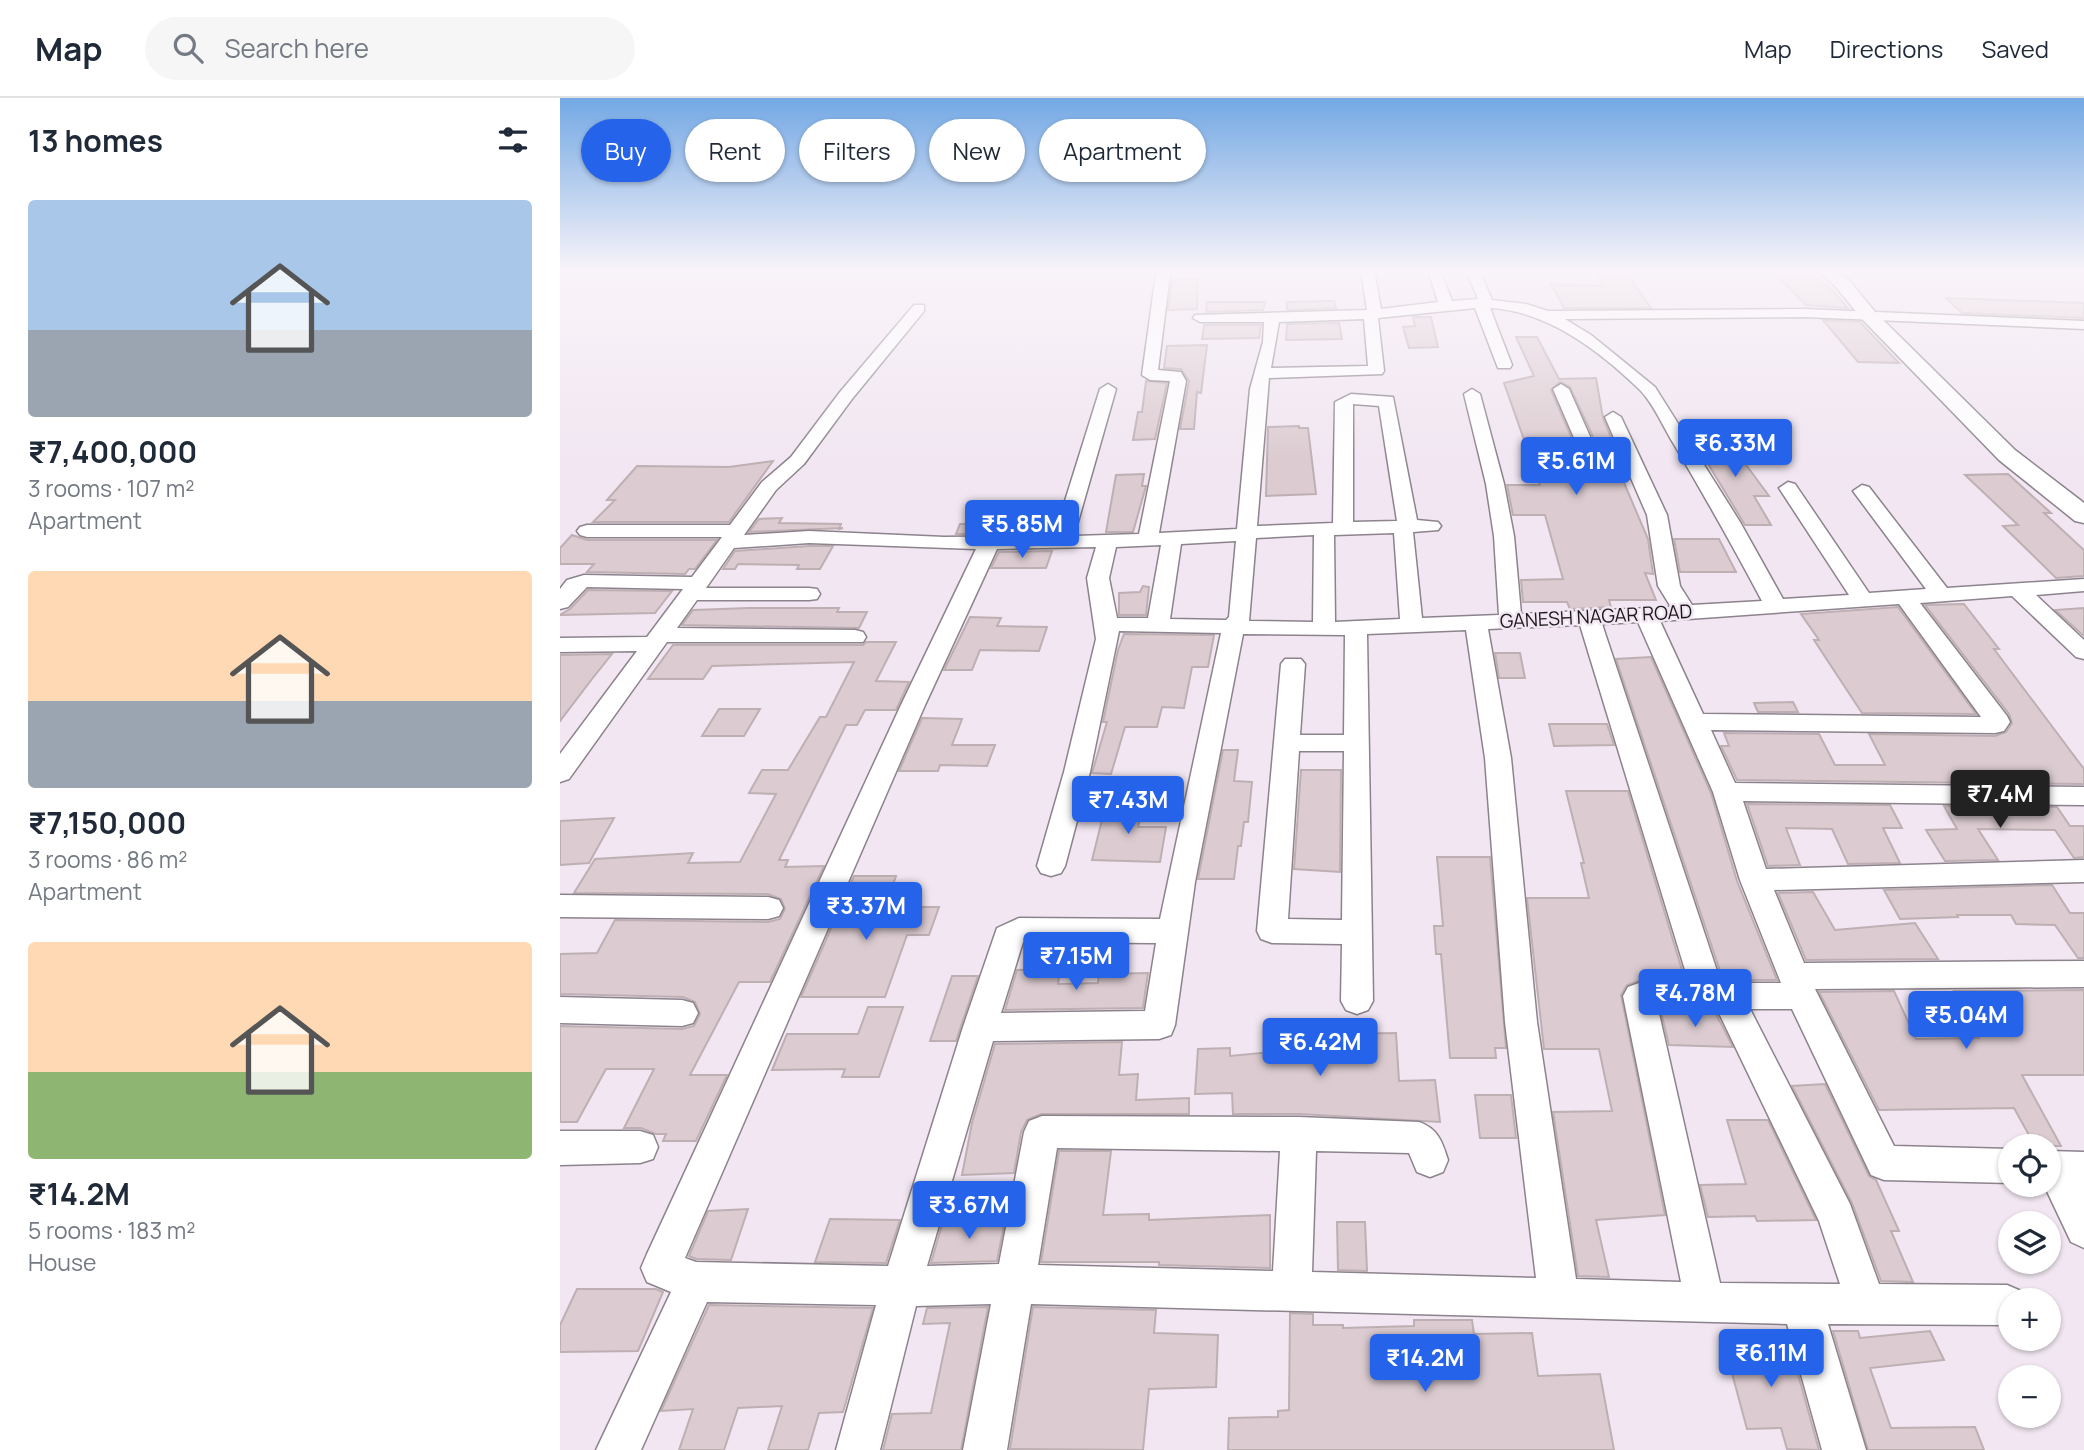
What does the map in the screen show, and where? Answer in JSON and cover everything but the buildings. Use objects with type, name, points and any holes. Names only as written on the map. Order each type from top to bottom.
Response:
[{"type":"main road","points":[[1886,333],[2007,455],[2084,516]]},
{"type":"main road","points":[[1912,333],[2037,460],[2038,477]]},
{"type":"street","points":[[560,773],[769,486],[783,478],[794,465],[838,405],[898,333]]},
{"type":"street","points":[[1148,538],[1178,381],[1175,375],[1150,375],[1155,333]]},
{"type":"street","points":[[979,1027],[1159,1025],[1180,882],[1234,625],[1240,618],[1261,373],[1271,333]]},
{"type":"street","points":[[1261,373],[1376,371],[1374,333]]},
{"type":"street","points":[[1494,333],[1504,365]]},
{"type":"street","points":[[1578,333],[1649,390],[1704,477],[1776,607]]},
{"type":"street","points":[[1062,542],[1108,389]]},
{"type":"street","points":[[1561,389],[1593,464],[1634,464]]},
{"type":"street","points":[[1472,394],[1496,484],[1504,536],[1511,621]]},
{"type":"street","points":[[1324,629],[1343,402],[1351,398],[1387,401],[1405,527],[1412,625]]},
{"type":"street","points":[[1613,417],[1657,515],[1669,586],[1685,611]]},
{"type":"street","points":[[1788,488],[1863,600]]},
{"type":"street","points":[[1862,491],[1940,593]]},
{"type":"street","points":[[587,531],[989,544],[1228,537],[1246,533],[1431,526]]},
{"type":"street","points":[[1158,623],[1172,538]]},
{"type":"street","points":[[1051,866],[1080,759],[1107,639],[1107,624],[1098,576],[1108,540]]},
{"type":"street","points":[[989,544],[908,717],[662,1268],[695,1282],[901,1286],[1013,1284],[1704,1303],[1998,1305]]},
{"type":"street","points":[[560,601],[575,584],[584,581],[809,594]]},
{"type":"street","name":"GANESH NAGAR ROAD","points":[[1107,624],[1356,628],[1646,615],[2084,585]]},
{"type":"street","points":[[2015,588],[2084,652]]},
{"type":"street","points":[[1697,722],[1998,722],[1905,596]]},
{"type":"street","points":[[1646,615],[1697,722],[1726,792],[1755,880],[1798,986],[1884,1163],[1998,1166]]},
{"type":"street","points":[[1589,617],[1718,996],[1838,1217],[1866,1304]]},
{"type":"street","points":[[1476,622],[1498,758],[1521,1022],[1559,1299]]},
{"type":"street","points":[[1356,628],[1357,1001]]},
{"type":"street","points":[[560,645],[658,639],[855,637]]},
{"type":"street","points":[[1293,664],[1272,931],[1357,932]]},
{"type":"street","points":[[1288,743],[1356,743]]},
{"type":"street","points":[[1726,792],[2084,796]]},
{"type":"street","points":[[1755,880],[2084,871]]},
{"type":"street","points":[[560,906],[768,908]]},
{"type":"street","points":[[858,1450],[901,1286],[1002,948],[1013,932],[1173,931]]},
{"type":"street","points":[[1704,1303],[1639,996],[1718,996],[1798,986],[2084,974]]},
{"type":"street","points":[[560,1010],[682,1013]]},
{"type":"street","points":[[985,1450],[1042,1132],[1299,1133],[1419,1138],[1426,1146],[1430,1160]]},
{"type":"street","points":[[1292,1292],[1299,1133]]},
{"type":"street","points":[[560,1149],[640,1147]]},
{"type":"street","points":[[2063,1168],[2084,1228]]},
{"type":"street","points":[[618,1450],[695,1282]]},
{"type":"street","points":[[1802,1304],[1843,1450]]}]
